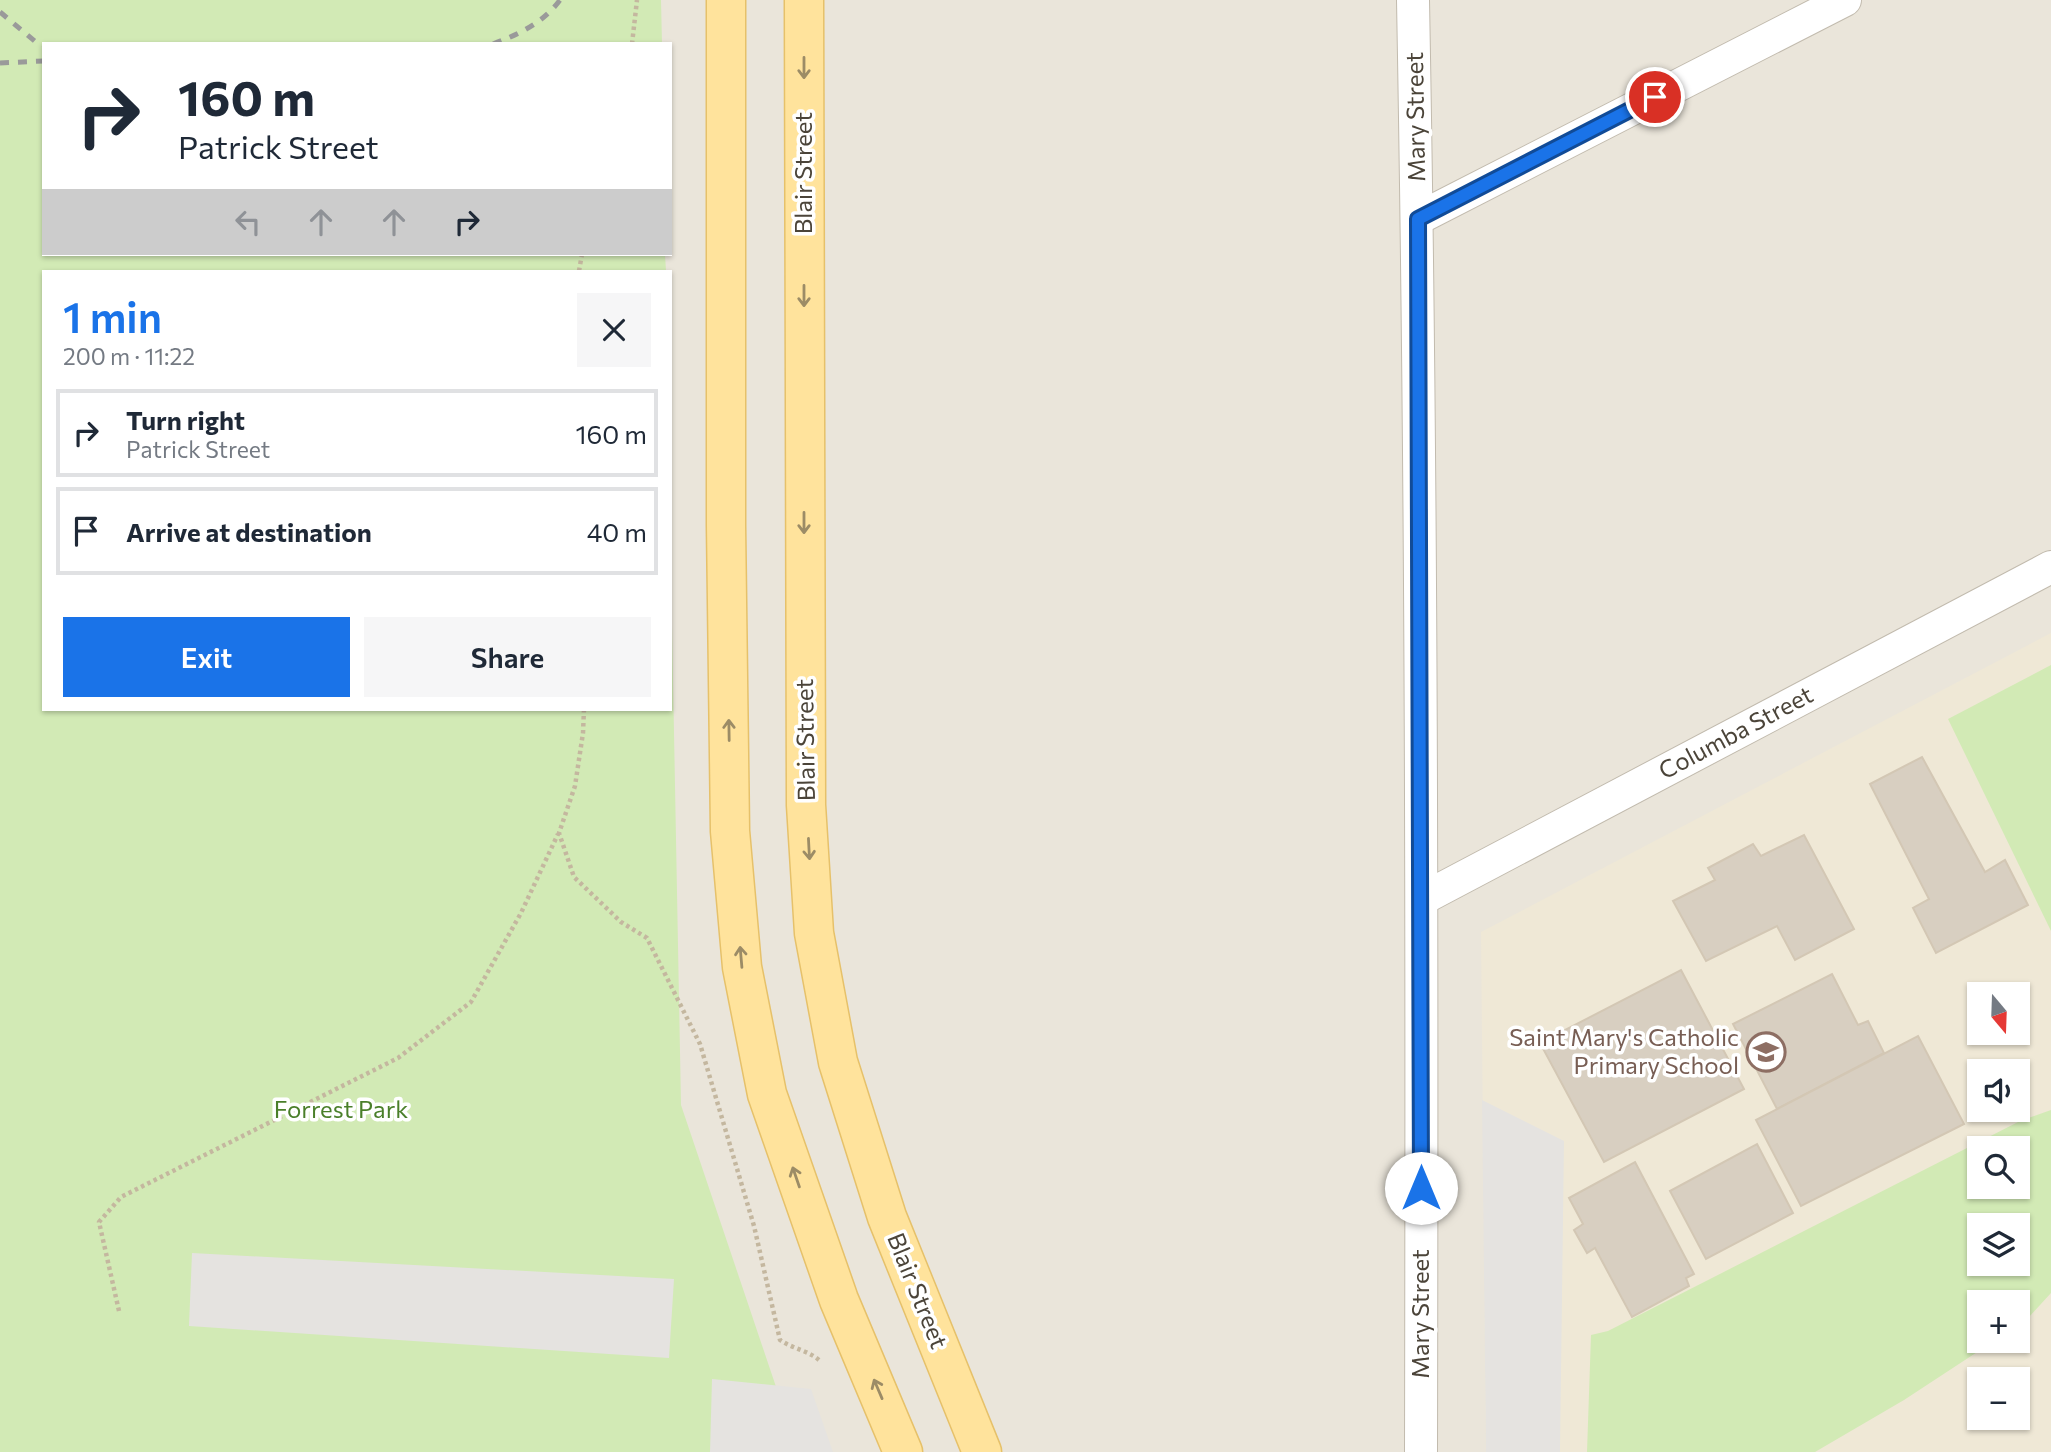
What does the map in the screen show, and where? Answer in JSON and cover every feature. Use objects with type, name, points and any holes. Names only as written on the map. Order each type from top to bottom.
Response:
[{"type":"main road","points":[[726,0],[726,525],[730,831],[742,967],[767,1094],[839,1300],[903,1452]]},
{"type":"main road","name":"Blair Street","points":[[804,0],[806,792],[814,933],[838,1062],[887,1217],[982,1452]]},
{"type":"street","name":"Mary Street","points":[[1413,0],[1418,219],[1422,899],[1421,1452]]},
{"type":"street","points":[[1418,219],[1845,0]]},
{"type":"street","name":"Columba Street","points":[[1422,899],[2051,567]]},
{"type":"path","points":[[632,42],[637,0]]},
{"type":"path","points":[[119,1311],[99,1222],[121,1197],[398,1058],[471,1002],[521,914],[559,833],[575,786],[584,711]]},
{"type":"path","points":[[559,833],[574,877],[621,922],[647,938],[659,961],[700,1044],[754,1226],[780,1340],[792,1349],[815,1356],[827,1368]]},
{"type":"shaded area","points":[[0,0],[2051,0],[2051,1452],[0,1452]]},
{"type":"shaded area","name":"Saint Mary's Catholic Primary School","points":[[2051,633],[2051,1452],[1486,1452],[1481,932]]},
{"type":"shaded area","points":[[1482,1100],[1564,1141],[1560,1452],[1486,1452]]},
{"type":"shaded area","points":[[192,1253],[674,1279],[669,1358],[189,1326]]},
{"type":"shaded area","points":[[712,1379],[811,1389],[833,1452],[710,1452]]},
{"type":"green space","name":"Forrest Park","points":[[0,0],[661,0],[662,42],[42,42],[42,256],[665,256],[666,270],[42,270],[42,711],[672,711],[672,626],[681,1105],[798,1452],[0,1452]]},
{"type":"green space","points":[[2051,665],[2051,931],[1948,719]]},
{"type":"green space","points":[[2051,1110],[2051,1293],[2030,1316],[2030,1290],[1967,1290],[1967,1353],[1976,1353],[1904,1400],[1815,1452],[1587,1452],[1591,1335],[1608,1331],[1967,1148],[1967,1199],[2030,1199],[2030,1136],[1991,1136],[2018,1122],[2030,1122],[2030,1117]]},
{"type":"building","points":[[1922,757],[1985,872],[2005,860],[2028,905],[1936,953],[1913,908],[1929,899],[1870,784]]},
{"type":"building","points":[[1804,835],[1854,929],[1795,960],[1777,926],[1706,961],[1673,901],[1715,880],[1708,868],[1753,844],[1761,856]]},
{"type":"building","points":[[1681,970],[1744,1089],[1604,1162],[1540,1043]]},
{"type":"building","points":[[1832,974],[1858,1025],[1868,1021],[1884,1053],[1777,1109],[1733,1024]]},
{"type":"building","points":[[1918,1036],[1964,1124],[1801,1206],[1756,1120]]},
{"type":"building","points":[[1757,1144],[1793,1213],[1706,1259],[1670,1191]]},
{"type":"building","points":[[1635,1162],[1694,1274],[1686,1278],[1689,1286],[1632,1317],[1595,1248],[1587,1253],[1574,1230],[1583,1224],[1569,1198]]},
{"type":"railway","points":[[498,42],[530,27],[560,0]]},
{"type":"railway","points":[[0,12],[42,44]]},
{"type":"railway","points":[[0,63],[42,61]]},
{"type":"place","name":"Saint Mary's Catholic Primary School","points":[[1766,1052]]},
{"type":"route","points":[[1421,1188],[1418,219],[1655,97]]}]
